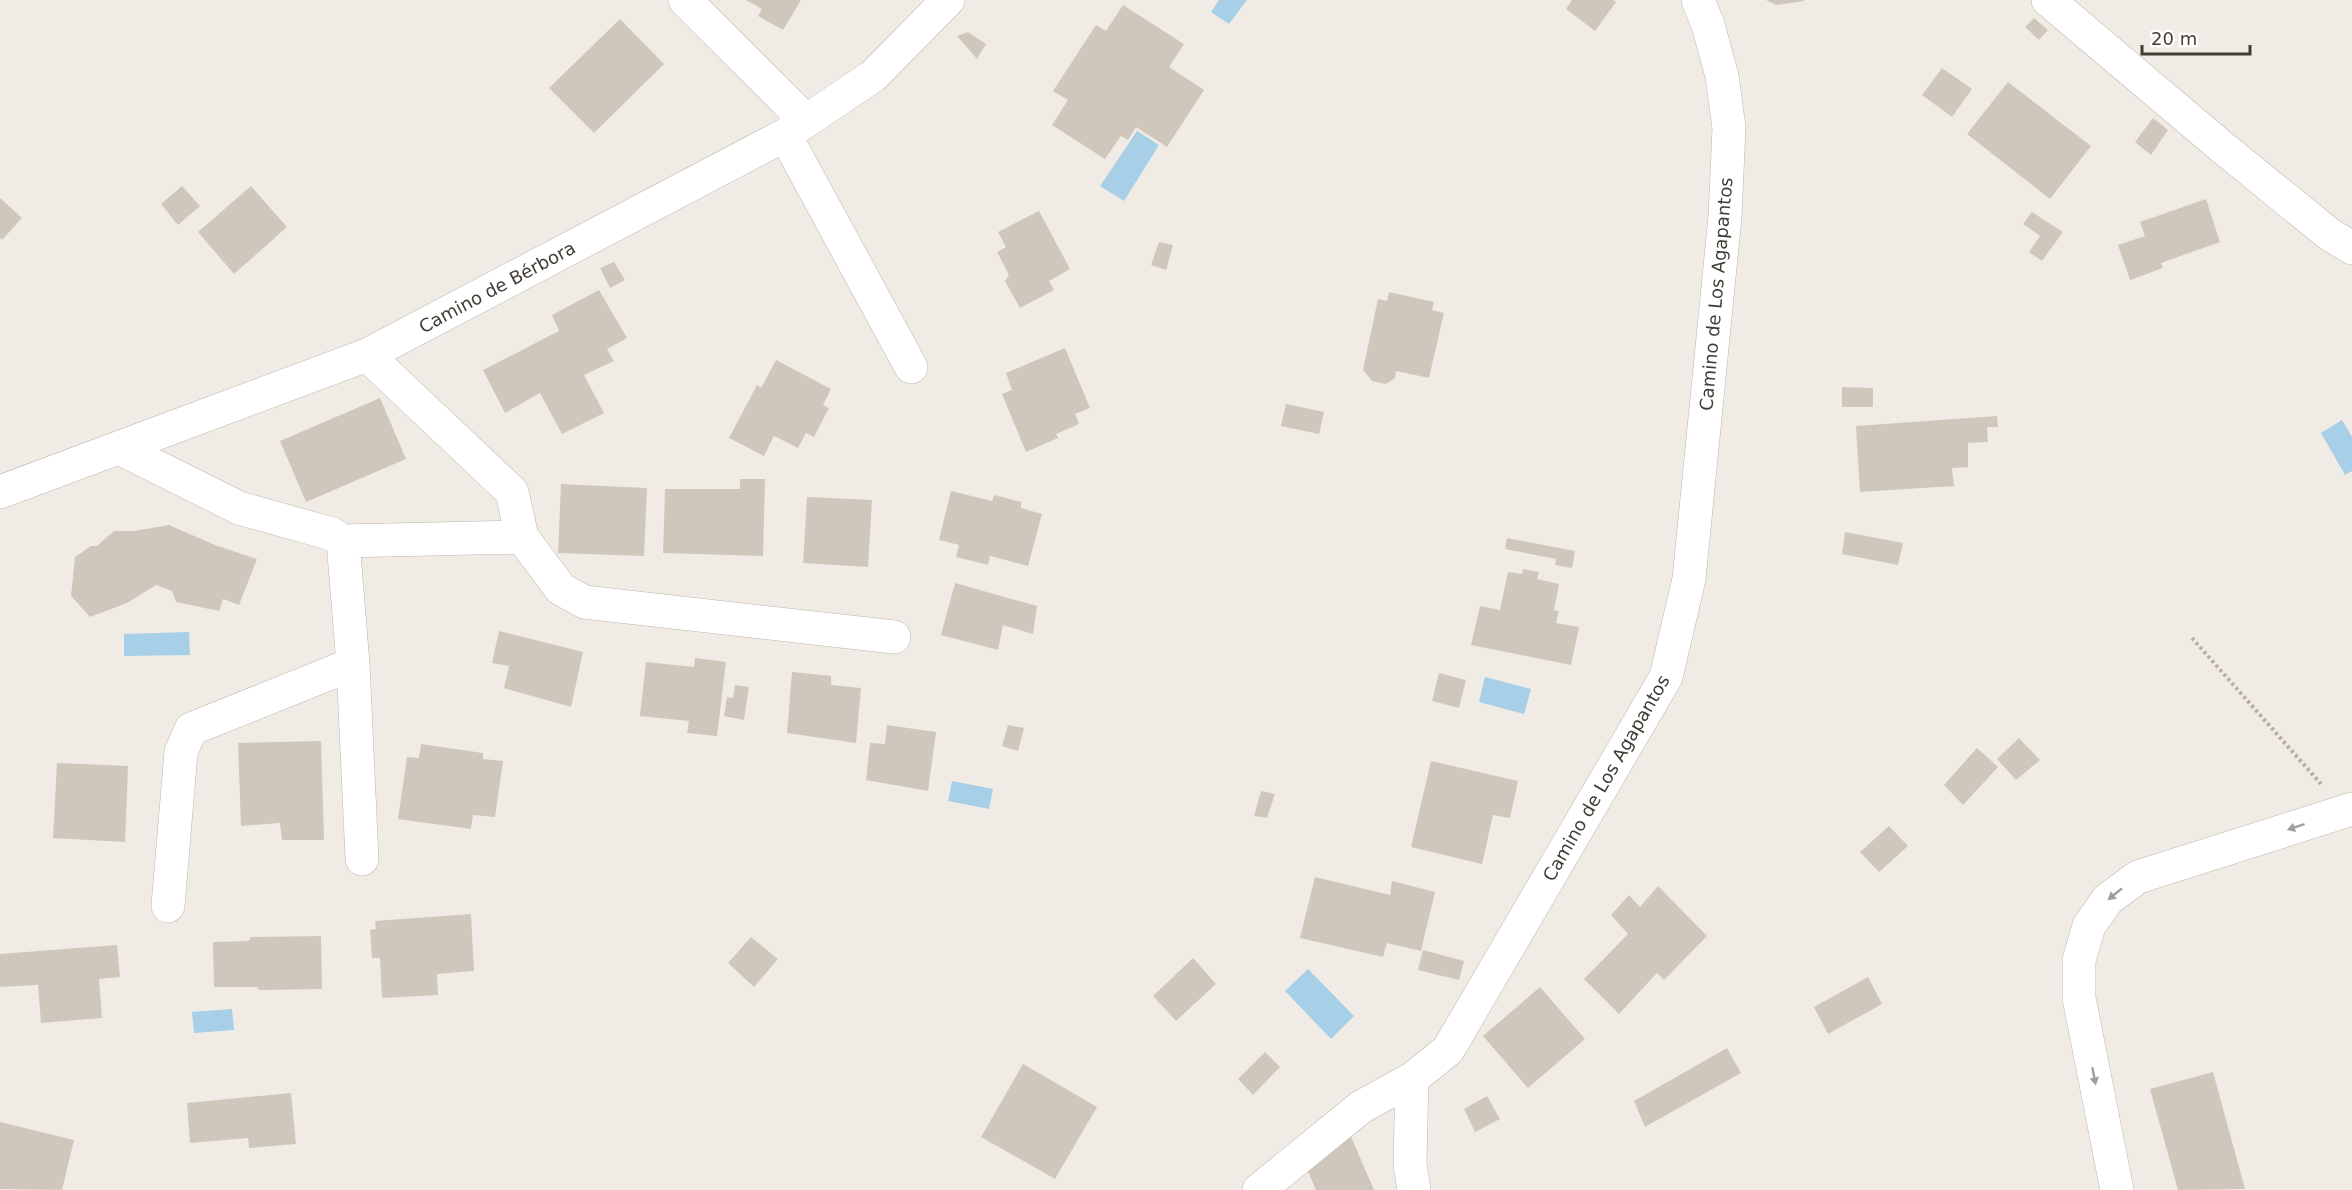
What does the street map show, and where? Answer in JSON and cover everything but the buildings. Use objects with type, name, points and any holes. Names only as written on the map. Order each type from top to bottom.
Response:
[{"type":"street","points":[[684,0],[796,128],[912,367]]},
{"type":"street","name":"Camino de Bérbora","points":[[0,492],[367,356],[796,128],[873,76],[948,0]]},
{"type":"street","name":"Camino de Los Agapantos","points":[[1259,1190],[1361,1107],[1412,1079],[1448,1050],[1666,677],[1689,579],[1725,217],[1729,128],[1722,76],[1708,25],[1698,0]]},
{"type":"street","points":[[2048,0],[2222,147],[2330,234],[2352,248]]},
{"type":"street","points":[[367,356],[512,492],[522,537],[561,589],[584,602],[894,637]]},
{"type":"street","points":[[119,448],[239,508],[332,534],[343,541],[522,537]]},
{"type":"street","points":[[343,541],[353,664],[362,859]]},
{"type":"street","points":[[168,906],[181,752],[191,729],[353,664]]},
{"type":"street","points":[[2117,1190],[2079,998],[2079,960],[2089,926],[2108,898],[2138,877],[2349,810]]},
{"type":"street","points":[[1412,1079],[1410,1164],[1414,1190]]},
{"type":"path","points":[[2192,638],[2349,810]]},
{"type":"water","points":[[1219,0],[1247,0],[1229,24],[1211,12]]},
{"type":"water","points":[[1137,131],[1159,145],[1124,201],[1100,186]]},
{"type":"water","points":[[2342,420],[2352,437],[2352,471],[2345,475],[2321,433]]},
{"type":"water","points":[[189,632],[190,655],[124,656],[124,634]]},
{"type":"water","points":[[1485,677],[1531,689],[1524,714],[1479,702]]},
{"type":"water","points":[[952,781],[993,789],[989,809],[948,801]]},
{"type":"water","points":[[1308,969],[1354,1016],[1331,1039],[1285,991]]},
{"type":"water","points":[[232,1009],[234,1030],[194,1033],[192,1012]]}]
